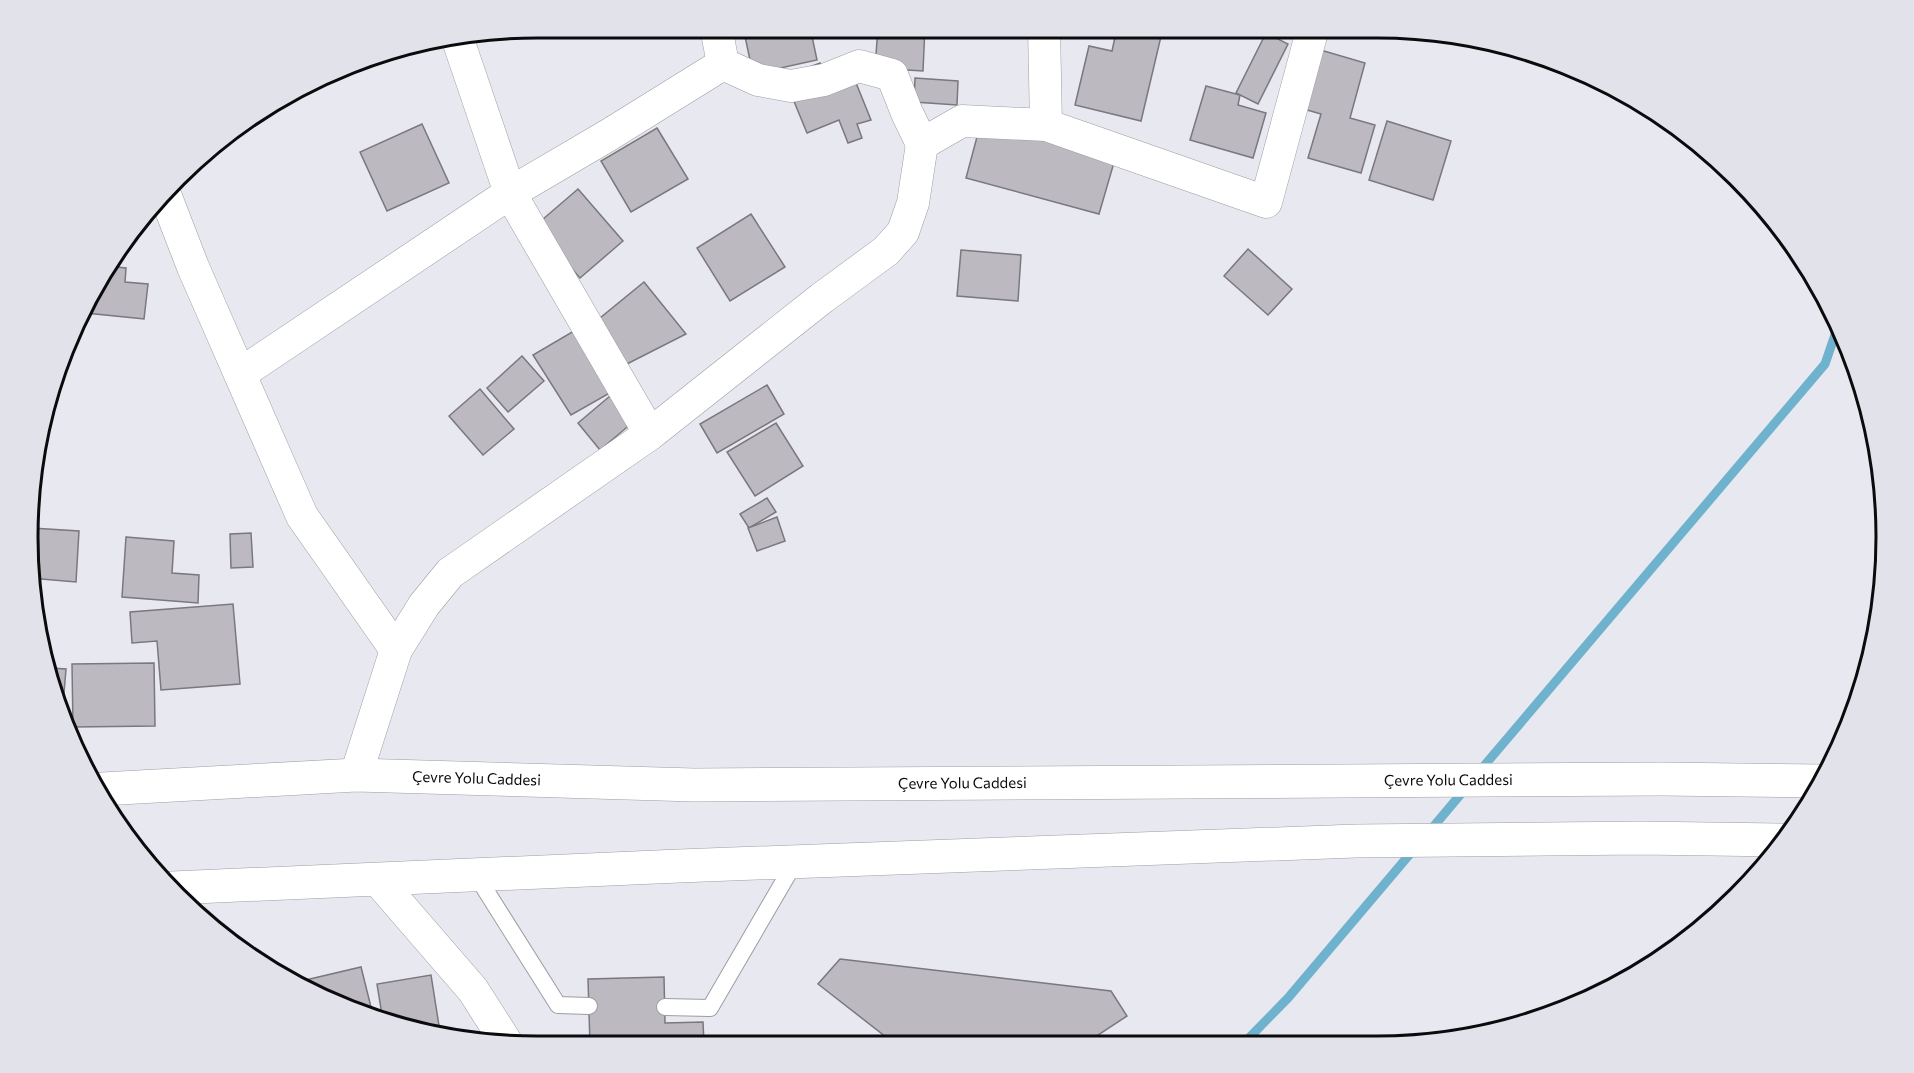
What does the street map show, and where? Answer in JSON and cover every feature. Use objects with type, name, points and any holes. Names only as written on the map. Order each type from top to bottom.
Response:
[{"type":"highway","name":"Çevre Yolu Caddesi","points":[[106,789],[356,774],[694,785],[1662,779],[1813,781]]},
{"type":"highway","points":[[183,888],[476,874],[1356,841],[1640,838],[1773,840]]},
{"type":"street","points":[[718,38],[723,64]]},
{"type":"street","points":[[1044,38],[1046,125]]},
{"type":"street","points":[[922,144],[962,121],[1046,125],[1266,202],[1310,38]]},
{"type":"street","points":[[459,44],[510,193],[650,434]]},
{"type":"street","points":[[356,774],[396,650],[424,605],[450,573],[650,434],[822,298],[886,251],[903,232],[913,203],[922,144],[892,75],[859,66],[824,80],[791,86],[758,80],[723,64]]},
{"type":"street","points":[[240,374],[510,193],[723,64]]},
{"type":"street","points":[[167,201],[193,267],[302,516],[396,650]]},
{"type":"street","points":[[377,879],[473,990],[501,1034]]},
{"type":"lane","points":[[665,1007],[710,1008],[795,862]]},
{"type":"lane","points":[[476,874],[558,1005],[589,1006]]},
{"type":"building","points":[[745,38],[812,38],[817,60],[753,74]]},
{"type":"building","points":[[877,38],[924,38],[923,71],[875,68]]},
{"type":"building","points":[[1115,38],[1161,38],[1141,121],[1075,105],[1089,46],[1112,51]]},
{"type":"building","points":[[1264,38],[1276,38],[1288,44],[1258,104],[1236,93]]},
{"type":"building","points":[[1307,46],[1365,63],[1350,118],[1375,125],[1361,173],[1308,158],[1321,114],[1290,105]]},
{"type":"building","points":[[820,63],[827,83],[852,73],[871,120],[857,124],[862,138],[848,143],[839,120],[807,133],[784,77]]},
{"type":"building","points":[[915,78],[958,81],[957,105],[914,102]]},
{"type":"building","points":[[1206,86],[1240,95],[1238,105],[1266,113],[1253,158],[1190,140]]},
{"type":"building","points":[[1387,121],[1451,141],[1433,200],[1369,180]]},
{"type":"building","points":[[981,122],[1115,159],[1099,214],[966,178]]},
{"type":"building","points":[[422,124],[449,183],[387,211],[360,152]]},
{"type":"building","points":[[657,128],[688,179],[631,212],[601,161]]},
{"type":"building","points":[[578,189],[623,241],[580,278],[535,226]]},
{"type":"building","points":[[751,214],[785,267],[730,301],[697,248]]},
{"type":"building","points":[[1248,249],[1292,289],[1268,315],[1224,276]]},
{"type":"building","points":[[961,250],[1021,255],[1018,301],[957,296]]},
{"type":"building","points":[[117,267],[126,268],[125,282],[148,284],[144,319],[90,313]]},
{"type":"building","points":[[644,282],[686,334],[623,366],[594,323]]},
{"type":"building","points":[[579,328],[615,390],[571,415],[533,355]]},
{"type":"building","points":[[522,356],[544,381],[508,412],[487,388]]},
{"type":"building","points":[[767,385],[784,414],[717,453],[700,424]]},
{"type":"building","points":[[480,389],[514,429],[483,455],[449,416]]},
{"type":"building","points":[[610,396],[632,423],[600,450],[578,423]]},
{"type":"building","points":[[776,423],[803,466],[755,496],[727,452]]},
{"type":"building","points":[[767,498],[776,512],[749,528],[740,514]]},
{"type":"building","points":[[777,517],[785,541],[757,551],[748,528]]},
{"type":"building","points":[[38,528],[79,531],[76,582],[40,579]]},
{"type":"building","points":[[251,533],[253,567],[231,568],[230,534]]},
{"type":"building","points":[[126,537],[174,541],[172,573],[199,575],[198,603],[122,597]]},
{"type":"building","points":[[233,604],[240,684],[161,690],[157,641],[132,643],[130,612]]},
{"type":"building","points":[[154,663],[155,726],[75,727],[73,721],[72,664]]},
{"type":"building","points":[[56,668],[66,669],[64,696]]},
{"type":"building","points":[[840,959],[1111,991],[1127,1016],[1097,1036],[885,1036],[818,984]]},
{"type":"building","points":[[361,967],[371,1007],[346,998],[307,980]]},
{"type":"building","points":[[431,975],[439,1026],[381,1011],[377,984]]},
{"type":"building","points":[[664,977],[665,1023],[703,1022],[704,1036],[590,1036],[588,979]]},
{"type":"waterway","points":[[1478,773],[1825,364],[1834,336]]},
{"type":"waterway","points":[[1428,833],[1466,788]]},
{"type":"waterway","points":[[1251,1036],[1288,998],[1415,848]]}]
